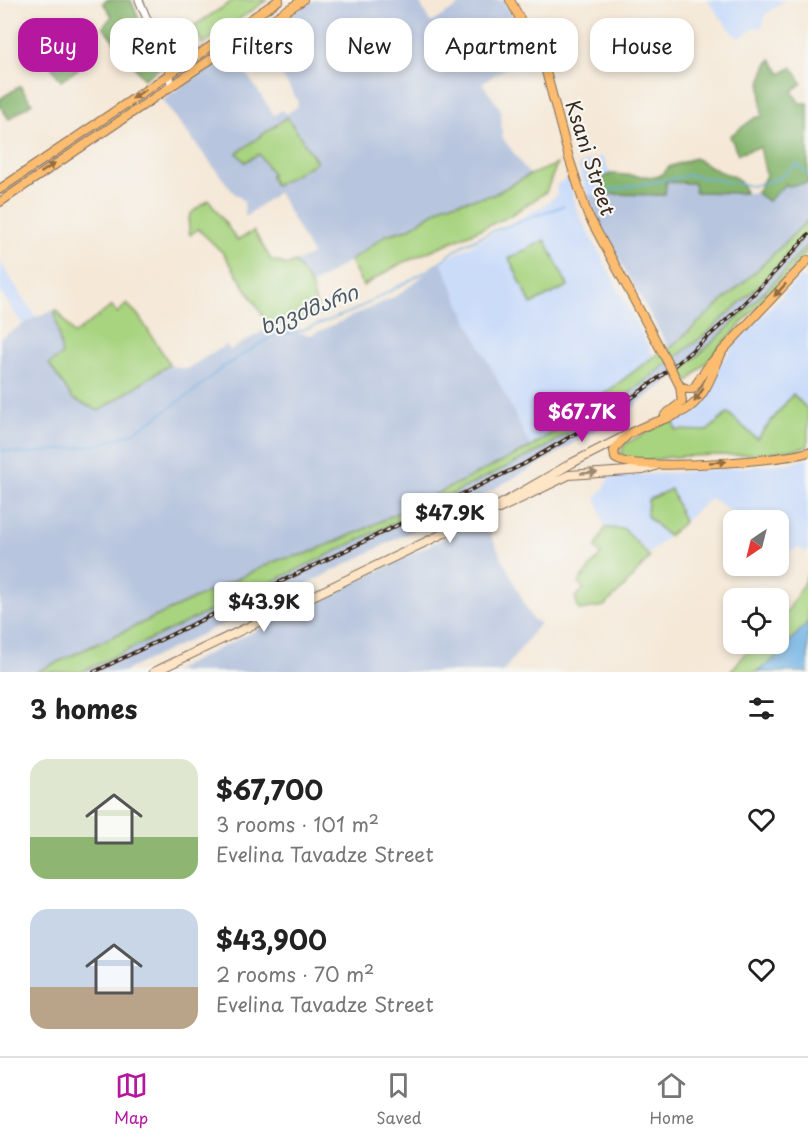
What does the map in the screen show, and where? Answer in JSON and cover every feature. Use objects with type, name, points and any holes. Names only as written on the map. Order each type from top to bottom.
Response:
[{"type":"main road","points":[[0,189],[279,0]]},
{"type":"main road","points":[[0,202],[303,0]]},
{"type":"main road","name":"Ksani Street","points":[[510,0],[544,64],[569,158],[587,213],[680,386]]},
{"type":"main road","points":[[657,420],[682,402],[680,386],[693,388],[706,368],[808,260]]},
{"type":"main road","points":[[154,672],[484,514],[561,468],[657,420],[687,409],[696,402],[723,350]]},
{"type":"main road","points":[[626,435],[614,451],[615,458],[624,463],[660,465],[782,459],[808,452]]},
{"type":"main road","points":[[484,514],[498,510],[570,475],[643,470],[660,465]]},
{"type":"street","points":[[139,0],[175,84]]},
{"type":"shaded area","points":[[314,0],[418,0],[428,18],[424,18],[424,72],[500,72],[482,83],[501,110],[502,137],[530,175],[493,195],[445,205],[408,229],[386,235],[363,253],[311,285],[295,262],[312,254],[278,192],[245,217],[244,201],[233,192],[162,100],[210,67],[210,72],[245,72],[274,115],[282,110],[286,114],[297,107],[298,101],[280,72],[314,72],[314,18],[284,18]],"holes":[[[259,154],[316,162],[270,176],[273,175]]]},
{"type":"shaded area","points":[[468,0],[504,0],[514,18],[439,18]]},
{"type":"shaded area","points":[[707,0],[785,0],[765,15],[762,28],[756,27],[740,38],[735,36]]},
{"type":"shaded area","points":[[602,156],[611,174],[603,177],[605,194],[588,195],[578,165]]},
{"type":"shaded area","points":[[568,178],[577,211],[654,357],[531,447],[441,262],[543,206],[557,195],[556,185]]},
{"type":"shaded area","points":[[665,182],[695,183],[695,192],[757,193],[768,201],[786,184],[788,186],[808,183],[808,220],[755,272],[669,348],[596,219],[588,195],[664,195]]},
{"type":"shaded area","points":[[808,232],[808,244],[774,284],[674,377],[634,406],[548,459],[483,495],[325,575],[123,672],[81,672],[320,559],[545,448],[623,398],[707,333],[768,277]]},
{"type":"shaded area","points":[[0,262],[36,317],[23,325],[2,294],[0,295]]},
{"type":"shaded area","points":[[441,262],[531,447],[363,530],[306,554],[278,560],[36,672],[0,672],[0,338],[36,317],[54,310],[62,355],[49,365],[99,411],[169,365],[186,369],[226,345],[230,350],[270,327],[311,335],[398,295]]},
{"type":"shaded area","points":[[800,277],[808,280],[808,410],[793,395],[757,439],[715,423],[707,431],[675,430],[673,419],[691,414],[705,400],[717,369],[736,343]]},
{"type":"shaded area","points":[[808,458],[808,552],[797,548],[791,552],[789,550],[789,510],[729,510],[711,498],[684,522],[671,489],[647,516],[668,536],[649,554],[624,529],[605,528],[596,496],[603,490],[610,476],[792,463]]},
{"type":"shaded area","points":[[483,519],[532,619],[540,623],[503,672],[171,672]]},
{"type":"green space","points":[[107,0],[131,0],[138,18],[110,18],[112,16],[103,3]]},
{"type":"green space","points":[[234,0],[267,0],[241,18],[210,18],[210,39],[203,44],[198,36],[198,23]]},
{"type":"green space","points":[[110,18],[110,36],[103,27]]},
{"type":"green space","points":[[771,59],[781,74],[792,67],[802,83],[792,91],[799,103],[808,103],[808,183],[788,186],[786,184],[768,201],[757,193],[766,175],[760,147],[738,154],[730,136],[756,117],[762,117],[762,80]]},
{"type":"green space","points":[[55,72],[74,72],[61,81]]},
{"type":"green space","points":[[138,72],[154,72],[144,79]]},
{"type":"green space","points":[[20,86],[32,103],[9,119],[0,106],[0,99]]},
{"type":"green space","points":[[287,117],[317,162],[275,186],[270,176],[273,175],[259,154],[245,162],[237,153]]},
{"type":"green space","points":[[694,158],[717,171],[736,178],[745,193],[695,192],[694,183],[666,182],[665,195],[605,194],[603,177],[611,174],[656,177],[663,174],[669,167]]},
{"type":"green space","points":[[557,164],[546,192],[508,217],[398,265],[363,286],[350,261],[386,235],[408,229],[445,205],[493,195],[527,176]]},
{"type":"green space","points":[[209,200],[237,240],[254,231],[271,260],[288,265],[295,262],[311,285],[319,315],[270,327],[224,254],[198,229],[190,235],[188,222],[191,213]]},
{"type":"green space","points":[[808,220],[808,232],[768,277],[707,333],[623,398],[545,448],[320,559],[81,672],[36,672],[278,560],[306,554],[363,530],[531,447],[660,352],[670,348],[755,272]]},
{"type":"green space","points":[[545,240],[568,286],[531,304],[509,258]]},
{"type":"green space","points":[[808,244],[808,251],[688,382],[681,370],[747,309]]},
{"type":"green space","points":[[127,304],[138,315],[169,365],[99,411],[73,399],[49,364],[62,355],[55,311],[57,310],[74,334],[112,306],[117,313]]},
{"type":"green space","points":[[793,394],[808,410],[808,446],[806,447],[738,455],[671,457],[638,462],[624,458],[622,449],[626,443],[673,419],[676,430],[707,431],[728,413],[757,439]]},
{"type":"green space","points":[[671,489],[684,522],[668,536],[647,516],[648,500]]},
{"type":"green space","points":[[605,528],[624,529],[650,557],[604,606],[579,610],[575,597],[584,589],[578,583],[601,554],[595,548]]},
{"type":"green space","points":[[808,574],[808,622],[789,643],[789,609]]},
{"type":"green space","points":[[745,654],[779,654],[757,672],[730,672]]},
{"type":"water","points":[[808,622],[808,672],[757,672],[778,654],[789,654],[789,643]]},
{"type":"waterway","name":"ხევძმარი","points":[[607,191],[690,175],[752,186],[779,178],[797,164],[808,175]]},
{"type":"waterway","name":"ხევძმარი","points":[[0,450],[26,454],[97,445],[133,433],[193,392],[220,369],[271,337],[303,330],[353,311],[427,271],[463,245],[495,230],[563,206]]},
{"type":"railway","points":[[94,672],[524,464],[609,413],[637,394],[705,339],[769,278],[808,235]]}]
